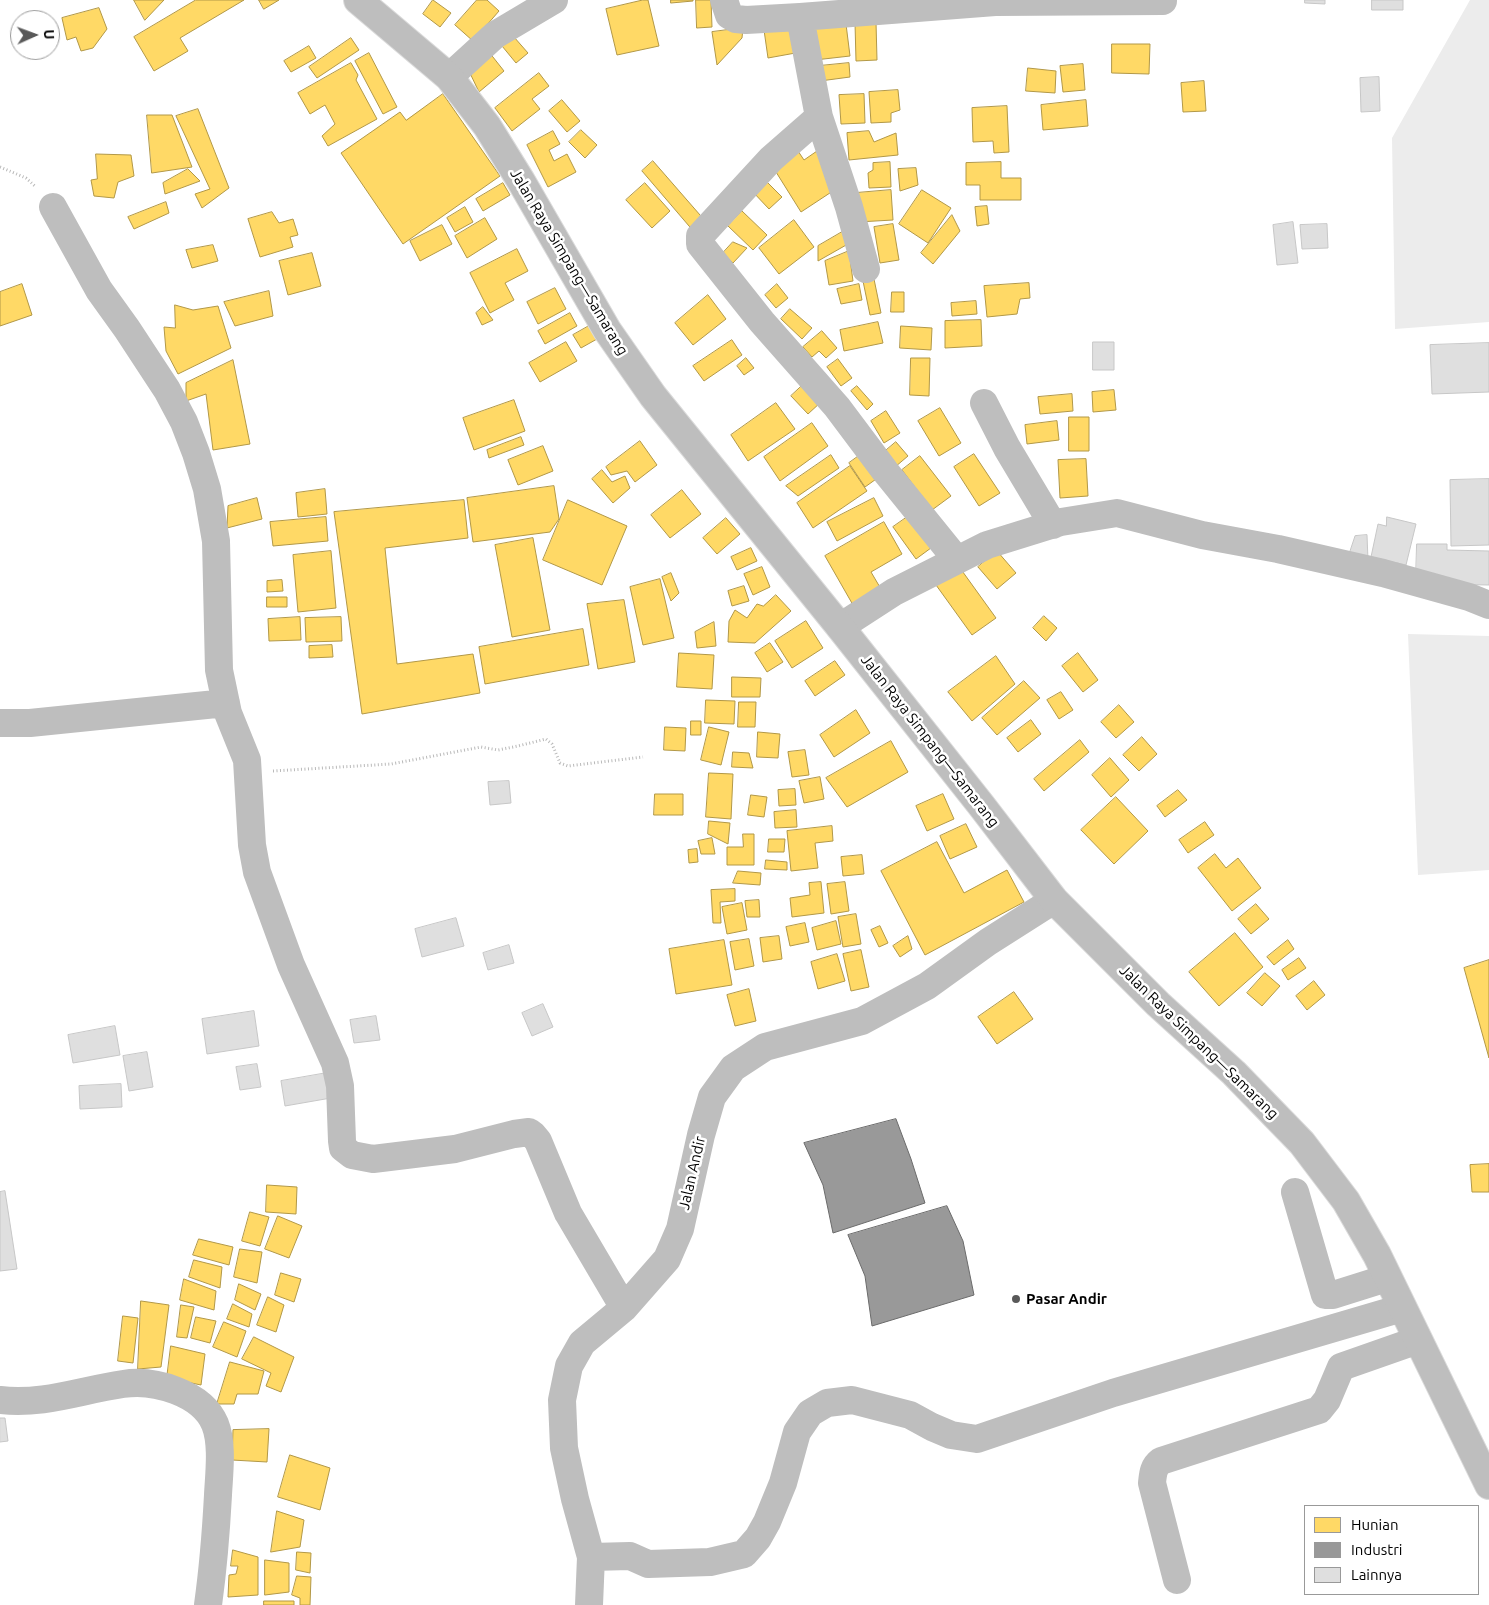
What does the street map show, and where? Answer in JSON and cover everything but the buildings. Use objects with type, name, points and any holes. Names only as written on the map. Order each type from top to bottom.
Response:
[{"type":"street","name":"Jalan Raya Simpang—Samarang","points":[[358,0],[449,77],[487,126],[606,330],[648,389],[840,627],[1054,900],[1158,1004],[1234,1073],[1302,1143],[1346,1201],[1377,1255],[1489,1485]]},
{"type":"street","points":[[449,77],[495,35],[554,0]]},
{"type":"street","points":[[724,0],[729,15],[736,19],[800,17],[995,2],[1163,2]]},
{"type":"street","points":[[800,17],[819,117],[850,207],[866,269]]},
{"type":"street","points":[[819,117],[771,159],[720,213],[700,236],[700,244],[762,322],[837,407],[956,560]]},
{"type":"street","points":[[53,207],[99,290],[127,328],[167,390],[184,422],[196,453],[207,490],[216,541],[219,670],[228,712],[247,760],[252,845],[257,872],[291,965],[335,1064],[340,1086],[343,1148],[352,1156],[373,1159],[455,1149],[529,1132],[538,1141],[568,1213],[624,1308]]},
{"type":"street","points":[[984,403],[1007,448],[1053,524]]},
{"type":"street","points":[[840,627],[894,592],[986,545],[1061,522],[1117,513],[1202,534],[1278,549],[1384,574],[1469,597],[1489,605]]},
{"type":"street","points":[[0,723],[30,723],[226,703]]},
{"type":"street","name":"Jalan Andir","points":[[589,1605],[591,1557],[575,1499],[564,1448],[562,1400],[569,1366],[582,1343],[624,1308],[667,1259],[680,1229],[698,1144],[712,1097],[733,1068],[765,1047],[862,1021],[927,986],[988,942],[1054,900]]},
{"type":"street","points":[[1295,1192],[1325,1295],[1333,1295],[1388,1278]]},
{"type":"street","points":[[591,1557],[630,1556],[648,1564],[710,1562],[744,1554],[758,1538],[767,1522],[783,1483],[797,1432],[810,1414],[827,1403],[852,1400],[910,1415],[951,1435],[976,1439],[1113,1393],[1402,1308]]},
{"type":"street","points":[[1177,1580],[1152,1483],[1153,1471],[1156,1465],[1162,1461],[1319,1410],[1327,1400],[1341,1367],[1418,1340]]},
{"type":"street","points":[[0,1400],[20,1402],[46,1400],[125,1384],[168,1386],[199,1402],[215,1424],[220,1454],[213,1566],[208,1605]]},
{"type":"path","points":[[0,167],[26,178],[53,207]]},
{"type":"path","points":[[247,772],[391,764],[482,747],[498,750],[546,739],[552,744],[560,763],[568,766],[643,757]]},
{"type":"shaded area","points":[[1470,0],[1489,0],[1489,322],[1395,329],[1392,138]]},
{"type":"shaded area","points":[[1408,634],[1489,636],[1489,870],[1418,875]]},
{"type":"place","name":"Pasar Andir","points":[[1016,1299]]}]
